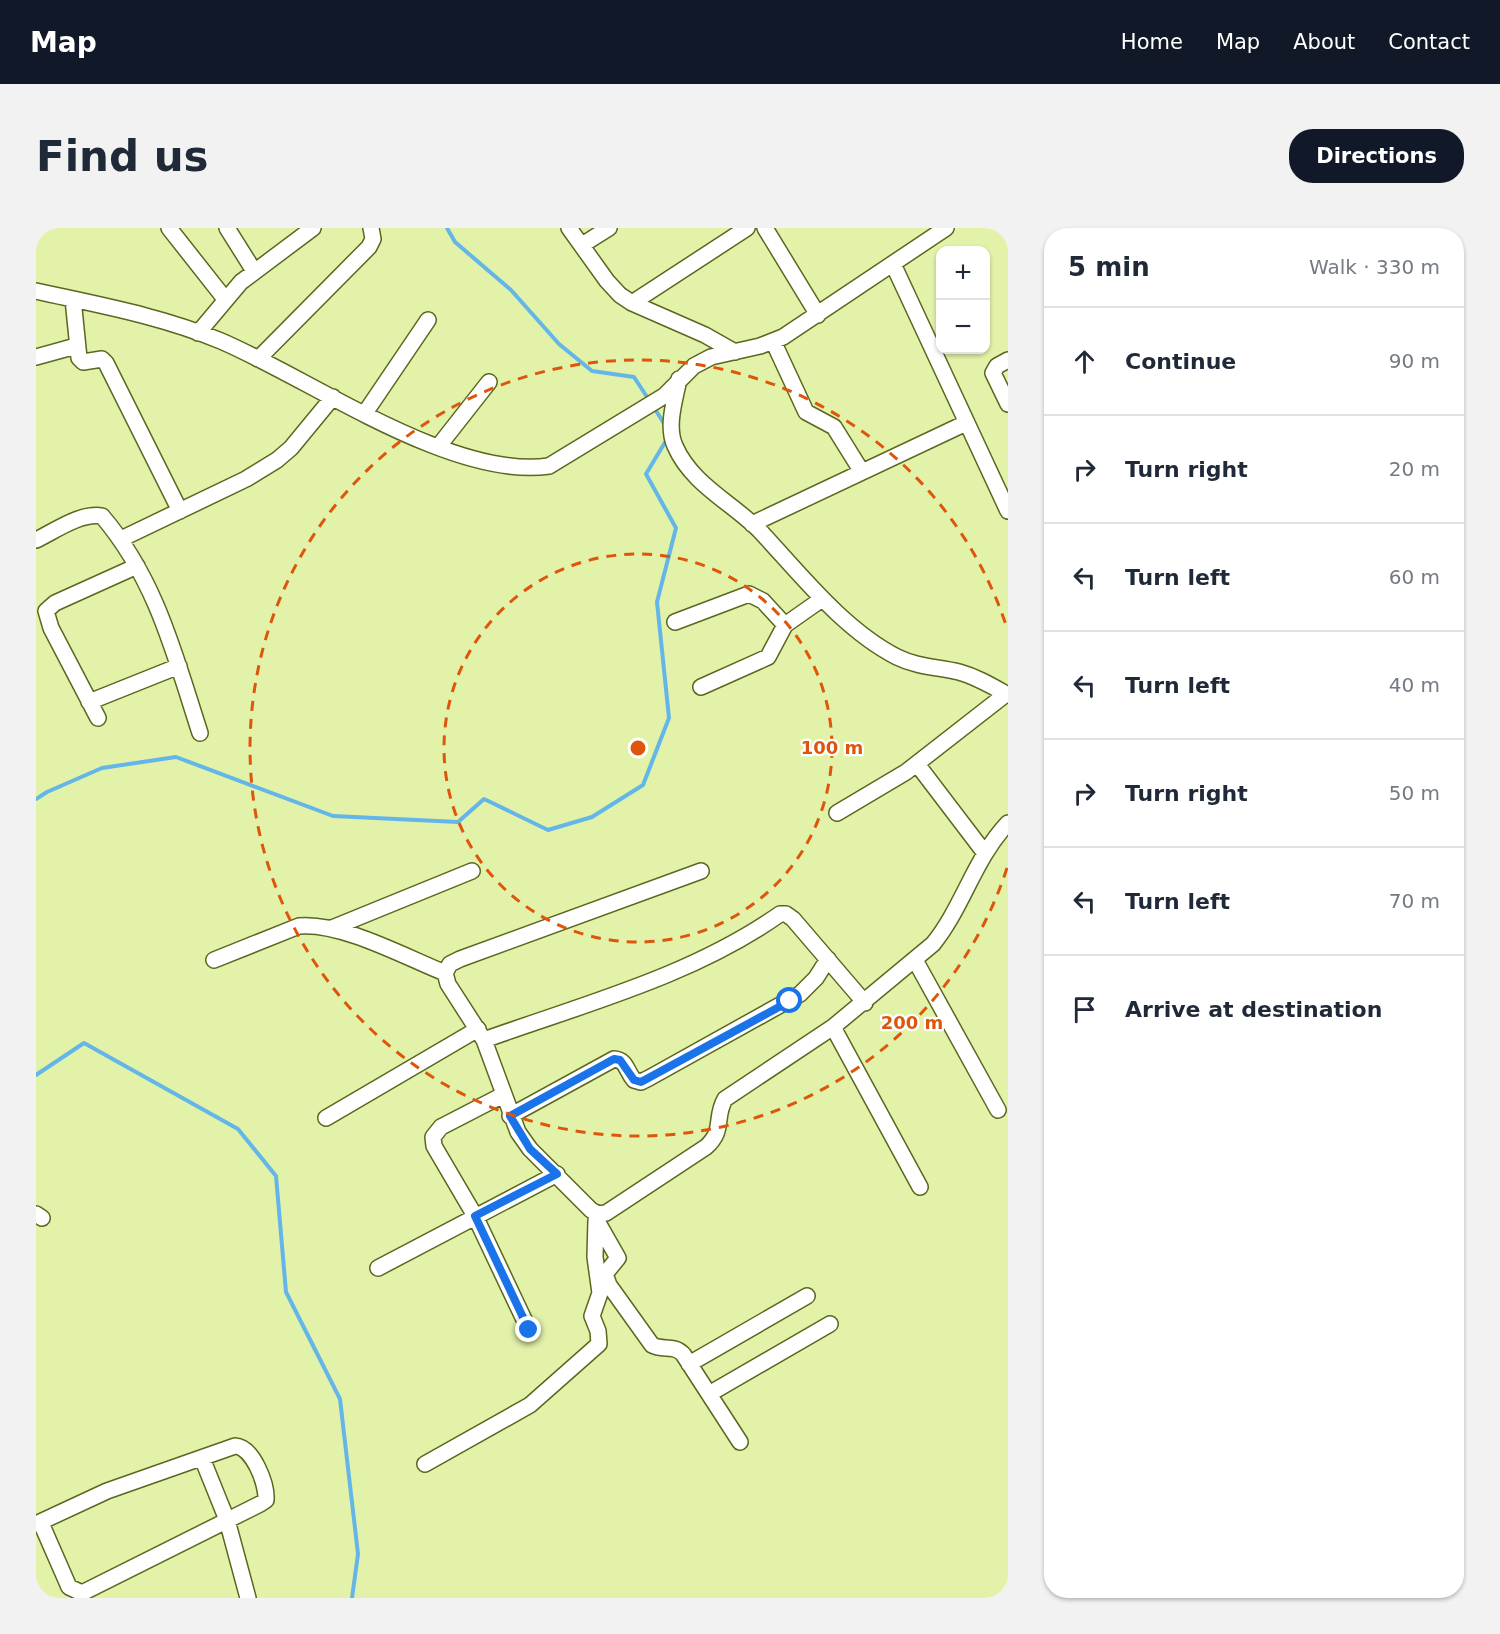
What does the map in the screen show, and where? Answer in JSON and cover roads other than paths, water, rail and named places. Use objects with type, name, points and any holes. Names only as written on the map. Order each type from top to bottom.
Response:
[{"type":"street","points":[[169,228],[225,299]]},
{"type":"street","points":[[226,228],[254,271]]},
{"type":"street","points":[[198,333],[225,299],[254,271],[313,228]]},
{"type":"street","points":[[258,359],[369,247],[373,239],[371,228]]},
{"type":"street","points":[[569,228],[607,281],[633,303],[705,335],[735,352]]},
{"type":"street","points":[[582,245],[609,228]]},
{"type":"street","points":[[633,303],[747,228]]},
{"type":"street","points":[[765,228],[819,315]]},
{"type":"street","points":[[36,291],[144,315],[198,333],[258,359],[438,447],[484,463],[513,469],[549,466],[664,396],[694,366],[711,357],[773,341],[819,315],[945,228]]},
{"type":"street","points":[[893,264],[1008,511]]},
{"type":"street","points":[[73,299],[77,353],[83,362],[96,359],[106,363],[180,510]]},
{"type":"street","points":[[365,413],[428,320]]},
{"type":"street","points":[[773,341],[806,412],[834,427],[862,472]]},
{"type":"street","points":[[36,357],[76,346]]},
{"type":"street","points":[[1008,360],[997,366],[993,373],[1008,404]]},
{"type":"street","points":[[679,379],[671,425],[674,444],[684,462],[702,481],[752,524],[822,599],[873,641],[897,657],[921,666],[974,677],[1007,695],[917,764],[837,813]]},
{"type":"street","points":[[438,447],[489,382]]},
{"type":"street","points":[[121,539],[246,479],[277,460],[291,448],[333,397]]},
{"type":"street","points":[[752,524],[966,423]]},
{"type":"street","points":[[36,540],[93,514],[102,516],[121,539],[159,607],[200,733]]},
{"type":"street","points":[[98,718],[48,623],[46,611],[55,603],[137,566]]},
{"type":"street","points":[[675,622],[749,594],[763,601],[785,625]]},
{"type":"street","points":[[701,687],[768,657],[785,625],[822,599]]},
{"type":"street","points":[[90,702],[179,666]]},
{"type":"street","points":[[917,764],[984,852]]},
{"type":"street","points":[[593,1215],[606,1213],[706,1147],[715,1139],[719,1130],[718,1110],[725,1099],[833,1027],[915,960],[944,930],[984,852],[1008,823]]},
{"type":"street","points":[[700,870],[460,959],[450,964],[445,974],[448,984],[481,1035],[510,1116],[530,1149],[557,1174],[593,1215],[618,1258],[605,1274],[609,1285],[652,1345],[678,1349],[740,1442]]},
{"type":"street","points":[[332,928],[472,871]]},
{"type":"street","points":[[326,1118],[481,1035],[684,967],[737,943],[780,914],[786,914],[793,919],[865,1003]]},
{"type":"street","points":[[214,960],[299,926],[332,928],[445,974]]},
{"type":"street","points":[[510,1116],[614,1059],[626,1065],[634,1080],[641,1082],[795,998],[810,986],[828,959]]},
{"type":"street","points":[[915,960],[999,1110]]},
{"type":"street","points":[[833,1027],[920,1187]]},
{"type":"street","points":[[503,1095],[441,1127],[433,1137],[435,1146],[475,1216],[529,1330]]},
{"type":"street","points":[[378,1268],[557,1174]]},
{"type":"street","points":[[425,1464],[525,1409],[599,1344],[598,1331],[592,1316],[600,1293],[593,1215]]},
{"type":"street","points":[[689,1364],[807,1296]]},
{"type":"street","points":[[709,1394],[830,1324]]},
{"type":"street","points":[[235,1446],[243,1447],[249,1452],[267,1492],[266,1500],[89,1592],[82,1593],[69,1587],[38,1524],[107,1491],[202,1458],[235,1446]]},
{"type":"street","points":[[202,1458],[227,1520],[248,1598]]},
{"type":"waterway","points":[[447,228],[455,242],[511,290],[559,344],[592,371],[634,377],[649,400]]},
{"type":"waterway","points":[[653,406],[665,425]]},
{"type":"waterway","points":[[36,799],[102,768],[176,757],[333,816],[458,822],[484,799],[548,830],[592,817],[643,785],[669,718],[657,602],[676,528],[646,474],[667,439]]},
{"type":"waterway","points":[[36,1075],[84,1043],[238,1129],[276,1176],[286,1292],[340,1399],[358,1554],[352,1598]]}]
